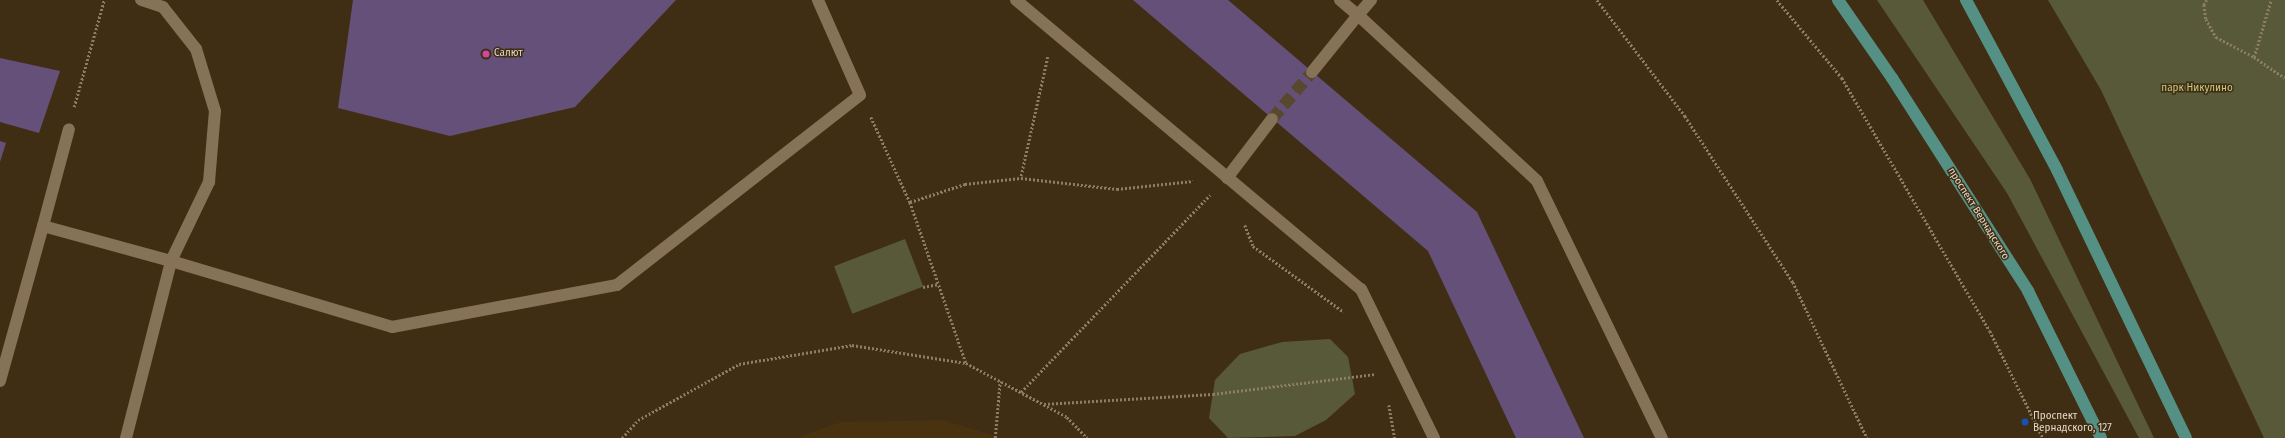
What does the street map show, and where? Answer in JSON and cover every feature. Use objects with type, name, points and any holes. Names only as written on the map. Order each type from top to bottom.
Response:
[{"type":"main road","name":"проспект Вернадского","points":[[1838,0],[1892,78],[2028,291],[2101,438]]},
{"type":"main road","points":[[1966,0],[2057,170],[2186,438]]},
{"type":"lane","points":[[126,438],[171,261],[209,182],[215,111],[196,48],[164,7],[141,0]]},
{"type":"lane","points":[[43,226],[171,261],[392,327],[616,285],[860,95],[818,0]]},
{"type":"lane","points":[[1016,0],[1361,289],[1434,438]]},
{"type":"lane","points":[[1340,0],[1358,15],[1536,182],[1662,438]]},
{"type":"lane","points":[[1312,72],[1371,0]]},
{"type":"lane","points":[[1227,178],[1272,119]]},
{"type":"lane","points":[[0,381],[69,129]]},
{"type":"path","points":[[69,129],[104,0]]},
{"type":"path","points":[[1597,0],[1685,116],[1794,282],[1866,438]]},
{"type":"path","points":[[1777,0],[1842,78],[1990,331],[2043,438]]},
{"type":"path","points":[[2207,0],[2204,5],[2206,19],[2216,37],[2254,57],[2285,78]]},
{"type":"path","points":[[2254,57],[2272,0]]},
{"type":"path","points":[[1021,178],[1047,59]]},
{"type":"path","points":[[860,95],[910,202],[966,363]]},
{"type":"path","points":[[910,202],[965,184],[1021,178],[1117,188],[1227,178]]},
{"type":"path","points":[[1021,392],[1227,178]]},
{"type":"path","points":[[1243,218],[1253,246],[1347,314]]},
{"type":"path","points":[[923,287],[939,284]]},
{"type":"path","points":[[622,438],[638,420],[739,364],[852,345],[966,363],[1067,417],[1087,438]]},
{"type":"path","points":[[1043,404],[1213,394],[1352,376]]},
{"type":"path","points":[[995,438],[1000,381]]},
{"type":"shaded area","points":[[943,420],[1002,438],[796,438],[841,422]]},
{"type":"green space","points":[[1877,0],[1923,0],[2030,179],[2154,438],[2139,438],[2007,193]]},
{"type":"green space","name":"парк Никулино","points":[[2048,0],[2285,0],[2285,438],[2264,438],[2101,90]]},
{"type":"green space","points":[[905,239],[923,287],[852,314],[834,266]]},
{"type":"green space","points":[[1330,339],[1348,357],[1355,394],[1326,420],[1295,436],[1228,438],[1209,418],[1215,380],[1240,354],[1282,342]]},
{"type":"building","name":"Салют","points":[[353,0],[676,0],[575,107],[450,136],[338,108]]},
{"type":"building","points":[[1133,0],[1228,0],[1477,212],[1584,438],[1516,438],[1428,251]]},
{"type":"building","points":[[0,58],[60,71],[39,133],[0,122]]},
{"type":"building","points":[[0,141],[6,143],[0,162]]},
{"type":"tunnel","points":[[1272,119],[1312,72]]},
{"type":"place","name":"Салют","points":[[486,54]]},
{"type":"place","name":"Проспект Вернадского, 127","points":[[2025,422]]}]
